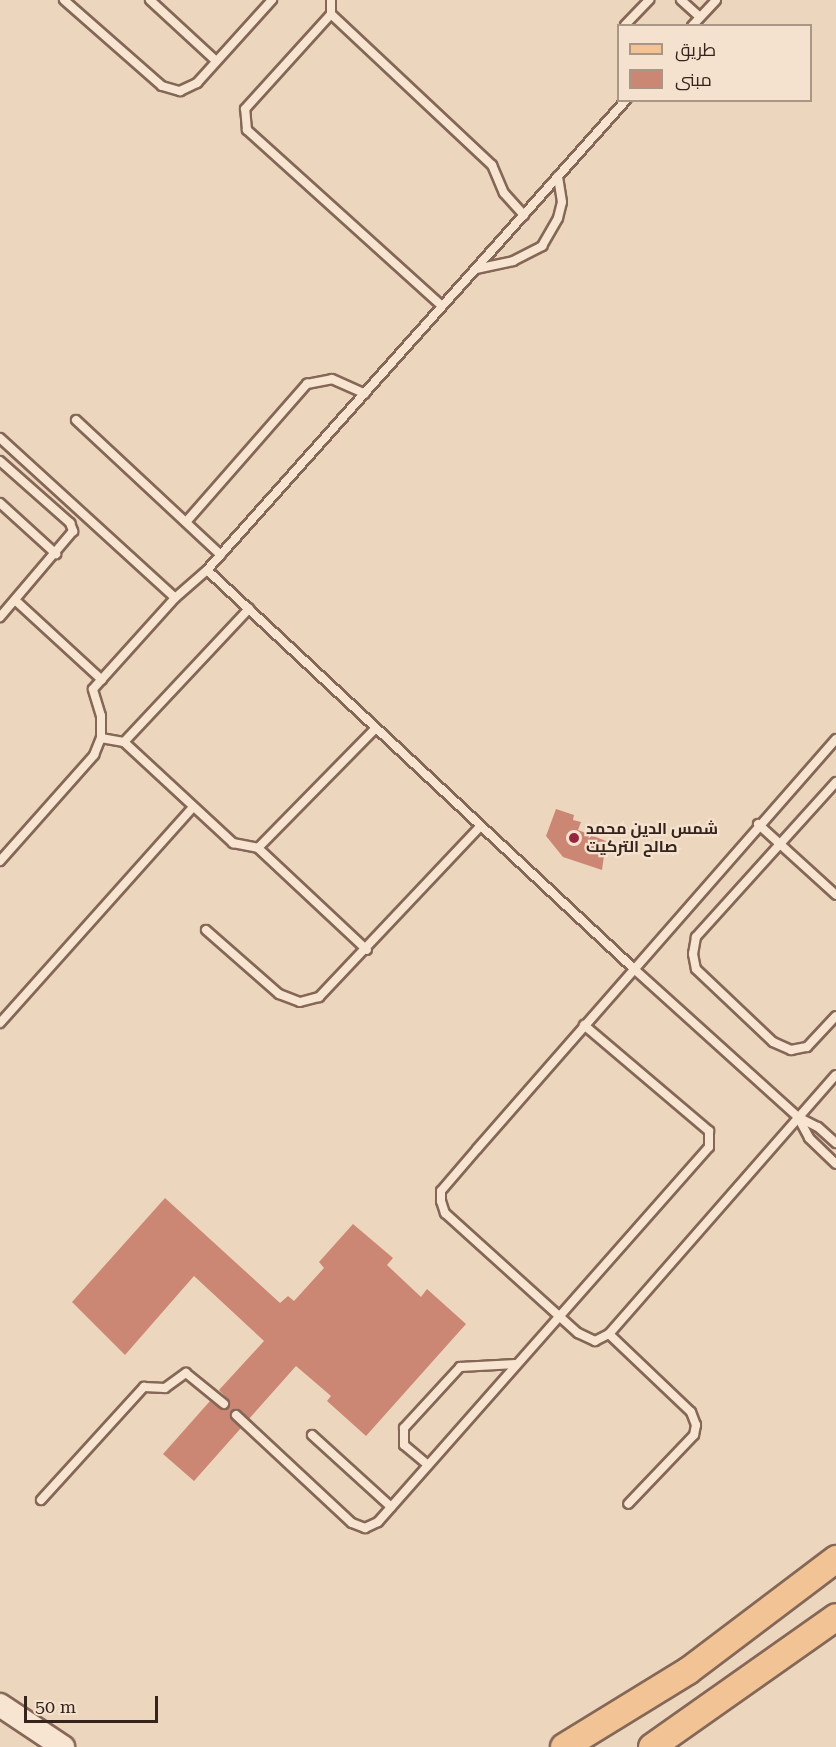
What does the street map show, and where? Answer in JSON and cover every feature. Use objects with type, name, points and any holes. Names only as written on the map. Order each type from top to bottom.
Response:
[{"type":"main road","points":[[564,1747],[688,1671],[836,1559]]},
{"type":"main road","points":[[652,1747],[836,1617]]},
{"type":"main road","points":[[0,1706],[63,1747]]},
{"type":"lane","points":[[64,0],[171,91],[190,88],[272,0]]},
{"type":"lane","points":[[150,0],[216,62]]},
{"type":"lane","points":[[331,0],[331,14],[245,109],[247,130],[442,306]]},
{"type":"lane","points":[[627,24],[649,0]]},
{"type":"lane","points":[[681,0],[700,17]]},
{"type":"lane","points":[[694,24],[716,0]]},
{"type":"lane","points":[[331,14],[492,165],[504,193],[524,215]]},
{"type":"lane","points":[[0,861],[94,755],[101,738],[93,689],[175,598],[221,555],[624,102]]},
{"type":"lane","points":[[476,269],[513,261],[542,246],[558,218],[562,202],[558,176]]},
{"type":"lane","points":[[186,522],[307,384],[332,378],[365,394]]},
{"type":"lane","points":[[76,420],[221,555]]},
{"type":"lane","points":[[0,438],[175,598]]},
{"type":"lane","points":[[0,460],[70,524],[70,538],[0,617]]},
{"type":"lane","points":[[0,503],[56,554]]},
{"type":"lane","points":[[207,570],[633,968],[798,1117],[818,1126],[836,1143]]},
{"type":"lane","points":[[15,600],[102,680]]},
{"type":"lane","points":[[124,742],[249,609]]},
{"type":"lane","points":[[258,848],[375,728]]},
{"type":"lane","points":[[101,738],[124,742],[233,843],[258,848],[367,950]]},
{"type":"lane","points":[[836,739],[758,824],[441,1191],[445,1213],[578,1333],[595,1341],[609,1334],[836,1075]]},
{"type":"lane","points":[[836,782],[696,937],[696,969],[773,1042],[790,1050],[807,1047],[836,1016]]},
{"type":"lane","points":[[0,1023],[193,807]]},
{"type":"lane","points":[[758,824],[836,895]]},
{"type":"lane","points":[[206,930],[279,994],[300,1002],[319,997],[367,950],[480,827]]},
{"type":"lane","points":[[236,1416],[352,1523],[372,1526],[391,1508],[712,1139],[709,1131],[584,1025]]},
{"type":"lane","points":[[798,1117],[809,1138],[836,1164]]},
{"type":"lane","points":[[609,1334],[691,1412],[696,1425],[694,1435],[628,1504]]},
{"type":"lane","points":[[428,1465],[404,1445],[404,1428],[460,1368],[516,1364]]},
{"type":"lane","points":[[41,1500],[144,1387],[165,1388],[186,1373],[224,1404]]},
{"type":"lane","points":[[312,1435],[391,1508]]},
{"type":"building","name":"شمس الدين محمد صالح التركيت","points":[[556,809],[574,815],[573,820],[581,822],[578,830],[606,841],[602,870],[563,857],[546,836]]},
{"type":"building","points":[[165,1198],[280,1303],[288,1296],[294,1301],[324,1268],[319,1262],[353,1224],[393,1258],[387,1265],[421,1297],[427,1289],[466,1324],[366,1436],[327,1401],[331,1396],[296,1366],[249,1419],[238,1409],[231,1411],[230,1417],[241,1428],[194,1481],[163,1454],[210,1401],[222,1410],[229,1408],[230,1401],[219,1390],[264,1341],[194,1276],[125,1355],[72,1302]]},
{"type":"place","name":"شمس الدين محمد صالح التركيت","points":[[574,838]]}]
